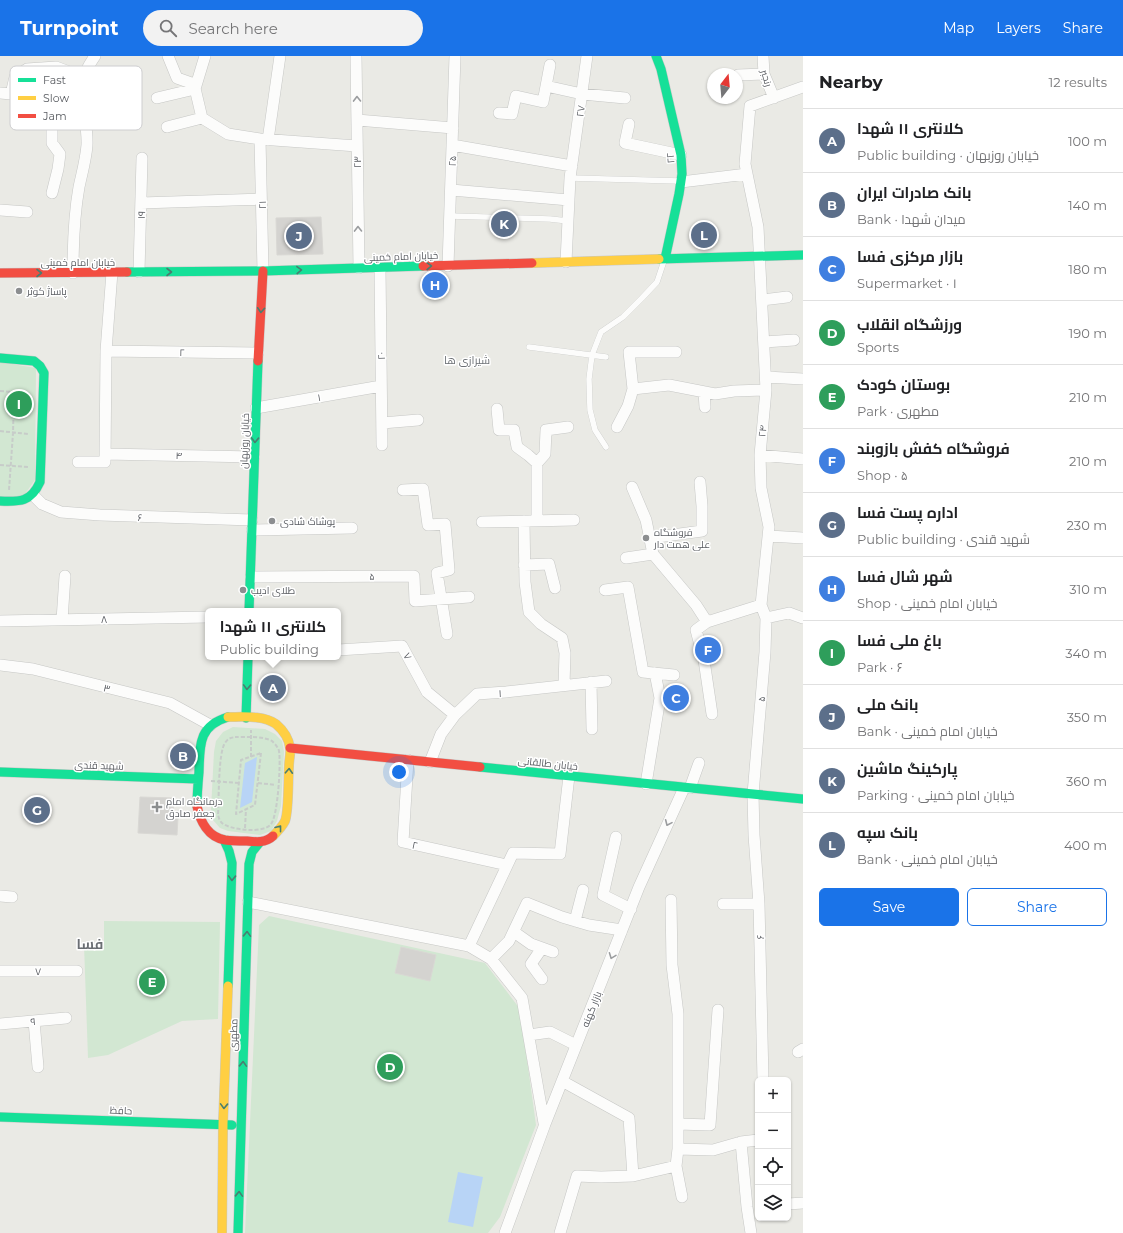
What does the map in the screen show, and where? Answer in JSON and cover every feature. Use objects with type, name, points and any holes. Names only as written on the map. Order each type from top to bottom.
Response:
[{"type":"main road","name":"۲۲","points":[[656,56],[661,69],[681,155],[681,182],[665,259]]},
{"type":"main road","name":"خیابان امام خمینی","points":[[0,273],[263,271],[803,255]]},
{"type":"main road","name":"خیابان روزبهان","points":[[249,608],[258,353],[263,271]]},
{"type":"main road","points":[[0,358],[34,360],[42,368],[44,374],[40,482],[33,495],[27,500],[19,502],[0,501]]},
{"type":"main road","points":[[246,718],[248,660]]},
{"type":"main road","points":[[228,717],[246,718],[265,719],[274,722],[282,729],[288,738],[290,748],[287,810],[285,821],[275,834],[260,842],[224,840],[213,835],[205,827],[199,817],[197,805],[200,743],[203,734],[210,725],[218,720],[228,717]]},
{"type":"main road","name":"خیابان طالقانی","points":[[290,748],[803,800]]},
{"type":"main road","name":"شهید قندی","points":[[0,772],[198,779]]},
{"type":"main road","name":"مطهری","points":[[222,1233],[223,1124],[232,863],[224,840]]},
{"type":"main road","name":"مطهری","points":[[238,1233],[250,855],[260,842]]},
{"type":"main road","name":"حافظ","points":[[0,1117],[241,1125]]},
{"type":"street","points":[[88,66],[95,56]]},
{"type":"street","points":[[168,56],[177,78],[194,84],[202,118]]},
{"type":"street","points":[[195,89],[205,56]]},
{"type":"street","name":"۲۱","points":[[263,271],[261,199],[264,139],[280,56]]},
{"type":"street","name":"۲۳","points":[[356,56],[359,268]]},
{"type":"street","name":"۲۵","points":[[448,266],[455,56]]},
{"type":"street","name":"۲۷","points":[[570,178],[587,56]]},
{"type":"street","name":"رنجبر","points":[[763,56],[764,74],[774,98]]},
{"type":"street","points":[[499,113],[512,114],[516,96],[544,102],[550,65]]},
{"type":"street","points":[[743,75],[764,74]]},
{"type":"street","points":[[546,86],[582,94],[625,98]]},
{"type":"street","points":[[774,98],[803,87]]},
{"type":"street","points":[[157,98],[195,89]]},
{"type":"street","points":[[0,93],[10,94]]},
{"type":"street","name":"۲۴","points":[[761,605],[769,527],[761,488],[760,455],[766,377],[758,227],[745,164],[750,106],[774,98]]},
{"type":"street","points":[[167,126],[202,118],[228,134],[264,139],[357,146]]},
{"type":"street","points":[[357,120],[453,128]]},
{"type":"street","points":[[629,124],[625,143],[681,155]]},
{"type":"street","points":[[52,130],[52,143],[60,154],[52,193]]},
{"type":"street","points":[[73,273],[75,223],[79,187],[84,167],[87,144],[86,130]]},
{"type":"street","points":[[452,145],[572,166]]},
{"type":"street","name":"۱۹","points":[[139,272],[142,158]]},
{"type":"street","points":[[681,182],[747,174]]},
{"type":"street","points":[[566,262],[570,178]]},
{"type":"street","points":[[451,190],[569,200]]},
{"type":"street","points":[[141,203],[261,199]]},
{"type":"street","points":[[0,210],[27,212]]},
{"type":"street","name":"۲۰","points":[[380,268],[382,445]]},
{"type":"street","points":[[78,462],[105,462],[106,351],[112,272]]},
{"type":"street","points":[[762,300],[787,297]]},
{"type":"street","points":[[764,342],[794,340]]},
{"type":"street","name":"۲","points":[[106,351],[258,353]]},
{"type":"street","points":[[617,427],[628,406],[633,389],[629,352],[676,352]]},
{"type":"street","points":[[766,377],[803,379]]},
{"type":"street","points":[[633,389],[668,385],[715,394],[734,391],[766,390]]},
{"type":"street","name":"۱","points":[[256,408],[381,386]]},
{"type":"street","points":[[704,392],[705,407]]},
{"type":"street","points":[[497,409],[498,430],[514,430],[517,448],[537,463]]},
{"type":"street","points":[[382,423],[418,420]]},
{"type":"street","points":[[537,520],[537,463],[545,454],[546,430],[568,427]]},
{"type":"street","name":"۴","points":[[105,454],[254,457]]},
{"type":"street","points":[[760,455],[803,460]]},
{"type":"street","points":[[650,538],[702,531],[700,482]]},
{"type":"street","points":[[632,487],[646,520],[653,554],[696,605],[707,622]]},
{"type":"street","points":[[403,490],[423,489],[428,525],[446,524],[449,570],[438,573],[447,634]]},
{"type":"street","name":"۶","points":[[33,495],[42,504],[61,512],[252,525]]},
{"type":"street","points":[[482,522],[574,520]]},
{"type":"street","points":[[524,521],[524,564],[529,612],[540,624],[562,638],[564,653],[564,685]]},
{"type":"street","points":[[252,525],[352,528]]},
{"type":"street","points":[[768,536],[803,538]]},
{"type":"street","points":[[626,558],[653,554]]},
{"type":"street","points":[[524,564],[549,564],[555,588]]},
{"type":"street","points":[[62,620],[66,576]]},
{"type":"street","name":"۵","points":[[250,577],[414,576],[415,601],[469,597]]},
{"type":"street","points":[[605,590],[628,587],[643,672],[674,674]]},
{"type":"street","points":[[712,714],[704,660],[696,630],[707,622],[761,605]]},
{"type":"street","name":"۵","points":[[752,794],[765,652],[766,618],[761,605]]},
{"type":"street","points":[[766,618],[789,613],[803,618]]},
{"type":"street","name":"۸","points":[[0,621],[205,617]]},
{"type":"street","name":"۷","points":[[341,650],[402,646],[427,692],[455,715]]},
{"type":"street","name":"۳","points":[[0,665],[33,669],[170,703],[210,725]]},
{"type":"street","points":[[646,784],[660,698],[655,673]]},
{"type":"street","name":"۱","points":[[430,762],[441,734],[455,715],[477,694],[606,681]]},
{"type":"street","points":[[591,682],[592,729]]},
{"type":"street","name":"۲","points":[[408,760],[403,842],[508,865]]},
{"type":"street","name":"بازار کهنه","points":[[505,1233],[545,1124],[639,887],[699,763]]},
{"type":"street","points":[[469,946],[513,853],[560,854],[568,776]]},
{"type":"street","name":"۶","points":[[752,794],[759,904],[763,1077]]},
{"type":"street","points":[[616,837],[603,895],[631,909]]},
{"type":"street","points":[[575,921],[583,890]]},
{"type":"street","points":[[0,896],[12,897]]},
{"type":"street","points":[[671,900],[672,965],[678,1014],[678,1149],[676,1166],[682,1197]]},
{"type":"street","points":[[248,902],[469,946],[491,959],[522,998],[545,1124]]},
{"type":"street","points":[[491,959],[509,941],[528,904],[562,917],[589,925],[622,930]]},
{"type":"street","points":[[723,904],[759,904]]},
{"type":"street","points":[[514,932],[531,944],[547,950],[531,964],[542,979]]},
{"type":"street","name":"۷","points":[[0,971],[77,970]]},
{"type":"street","points":[[678,1124],[710,1125],[718,1010]]},
{"type":"street","name":"۹","points":[[0,1024],[66,1018]]},
{"type":"street","points":[[34,1021],[38,1067]]},
{"type":"street","points":[[529,1035],[550,1032],[576,1046]]},
{"type":"street","points":[[562,1081],[629,1118],[633,1176]]},
{"type":"street","points":[[678,1149],[713,1150],[741,1142],[755,1140]]},
{"type":"street","points":[[741,1142],[752,1207],[751,1233]]},
{"type":"street","points":[[560,1233],[576,1176],[633,1176],[676,1166]]},
{"type":"street","points":[[791,1204],[803,1203]]},
{"type":"lane","points":[[570,178],[681,182]]},
{"type":"lane","points":[[450,216],[550,219],[568,221]]},
{"type":"lane","points":[[606,447],[595,430],[590,410],[589,379],[592,355],[601,332],[623,317],[657,282],[665,259]]},
{"type":"lane","points":[[529,347],[606,357]]},
{"type":"path","points":[[0,391],[14,392],[9,493]]},
{"type":"path","points":[[0,431],[42,435]]},
{"type":"path","points":[[0,465],[30,467],[30,471]]},
{"type":"path","points":[[251,728],[251,757]]},
{"type":"path","points":[[235,737],[251,738],[266,738],[277,746],[279,752],[278,785],[274,818],[266,829],[259,830],[231,827],[223,824],[219,820],[218,815],[222,752],[226,742],[230,738],[235,737]]},
{"type":"path","points":[[261,753],[255,805],[236,814],[241,760],[251,757],[261,753]]},
{"type":"path","points":[[198,779],[239,783]]},
{"type":"path","points":[[258,783],[288,786]]},
{"type":"path","points":[[245,833],[246,809]]},
{"type":"green space","points":[[0,362],[36,368],[35,480],[22,498],[0,497]]},
{"type":"green space","points":[[233,727],[265,729],[275,734],[282,741],[284,752],[281,806],[277,821],[271,831],[260,835],[228,831],[220,828],[213,820],[211,809],[216,741],[223,732]]},
{"type":"green space","points":[[269,916],[485,963],[520,1009],[536,1125],[500,1217],[488,1233],[245,1233],[259,925]]},
{"type":"green space","points":[[104,921],[220,922],[218,1019],[182,1021],[108,1055],[88,1058],[84,945],[104,944]]},
{"type":"water","points":[[257,757],[252,802],[240,808],[245,763]]},
{"type":"water","points":[[458,1172],[483,1177],[473,1227],[448,1222]]},
{"type":"building","points":[[321,217],[323,254],[277,255],[276,218]]},
{"type":"building","name":"درمانگاه امام جعفر صادق","points":[[140,797],[174,798],[173,816],[178,817],[177,835],[138,833]]},
{"type":"building","points":[[401,947],[436,955],[430,981],[395,973]]},
{"type":"traffic: fast","points":[[656,56],[661,69],[681,155],[682,174],[665,259]]},
{"type":"traffic: fast","points":[[659,259],[803,255]]},
{"type":"traffic: fast","points":[[127,272],[263,271],[423,266]]},
{"type":"traffic: fast","points":[[0,358],[34,361],[40,366],[44,373],[40,482],[37,489],[29,497],[19,501],[0,501]]},
{"type":"traffic: fast","points":[[249,608],[258,361]]},
{"type":"traffic: fast","points":[[246,718],[248,660]]},
{"type":"traffic: fast","points":[[197,806],[200,753],[203,738],[206,731],[211,726],[228,717]]},
{"type":"traffic: fast","points":[[480,767],[803,799]]},
{"type":"traffic: fast","points":[[0,772],[198,779]]},
{"type":"traffic: fast","points":[[224,840],[232,863],[228,986]]},
{"type":"traffic: fast","points":[[238,1233],[249,864],[252,852],[260,842]]},
{"type":"traffic: fast","points":[[0,1117],[232,1125]]},
{"type":"traffic: slow","points":[[532,263],[659,259]]},
{"type":"traffic: slow","points":[[228,717],[253,717],[271,721],[281,729],[288,741],[290,752],[286,816],[285,821],[273,836]]},
{"type":"traffic: slow","points":[[222,1233],[223,1124],[228,986]]},
{"type":"traffic: jam","points":[[423,266],[532,263]]},
{"type":"traffic: jam","points":[[258,361],[263,271]]},
{"type":"traffic: jam","points":[[0,273],[127,272]]},
{"type":"traffic: jam","points":[[290,748],[480,767]]},
{"type":"traffic: jam","points":[[197,806],[200,817],[206,828],[214,836],[219,838],[230,841],[257,842],[267,840],[273,836]]},
{"type":"place","name":"پارکینگ ماشین","points":[[504,224]]},
{"type":"place","name":"بانک سپه","points":[[704,235]]},
{"type":"place","name":"بانک ملی","points":[[299,236]]},
{"type":"place","name":"شهر شال فسا","points":[[435,285]]},
{"type":"place","name":"پاساژ کوثر","points":[[19,291]]},
{"type":"place","name":"باغ ملی فسا","points":[[19,404]]},
{"type":"place","name":"پوشاک شادی","points":[[272,521]]},
{"type":"place","name":"فروشگاه علی همت دار","points":[[646,538]]},
{"type":"place","name":"طلای ادیب","points":[[243,590]]},
{"type":"place","name":"فروشگاه کفش بازوبند","points":[[708,650]]},
{"type":"place","name":"کلانتری ۱۱ شهدا","points":[[273,688]]},
{"type":"place","name":"بازار مرکزی فسا","points":[[676,698]]},
{"type":"place","name":"بانک صادرات ایران","points":[[183,756]]},
{"type":"place","name":"درمانگاه امام جعفر صادق","points":[[157,807]]},
{"type":"place","name":"اداره پست فسا","points":[[37,810]]},
{"type":"place","name":"بوستان کودک","points":[[152,982]]},
{"type":"place","name":"ورزشگاه انقلاب","points":[[390,1067]]},
{"type":"district","name":"شیرازی ها","points":[[467,360]]},
{"type":"district","name":"فسا","points":[[90,944]]}]
